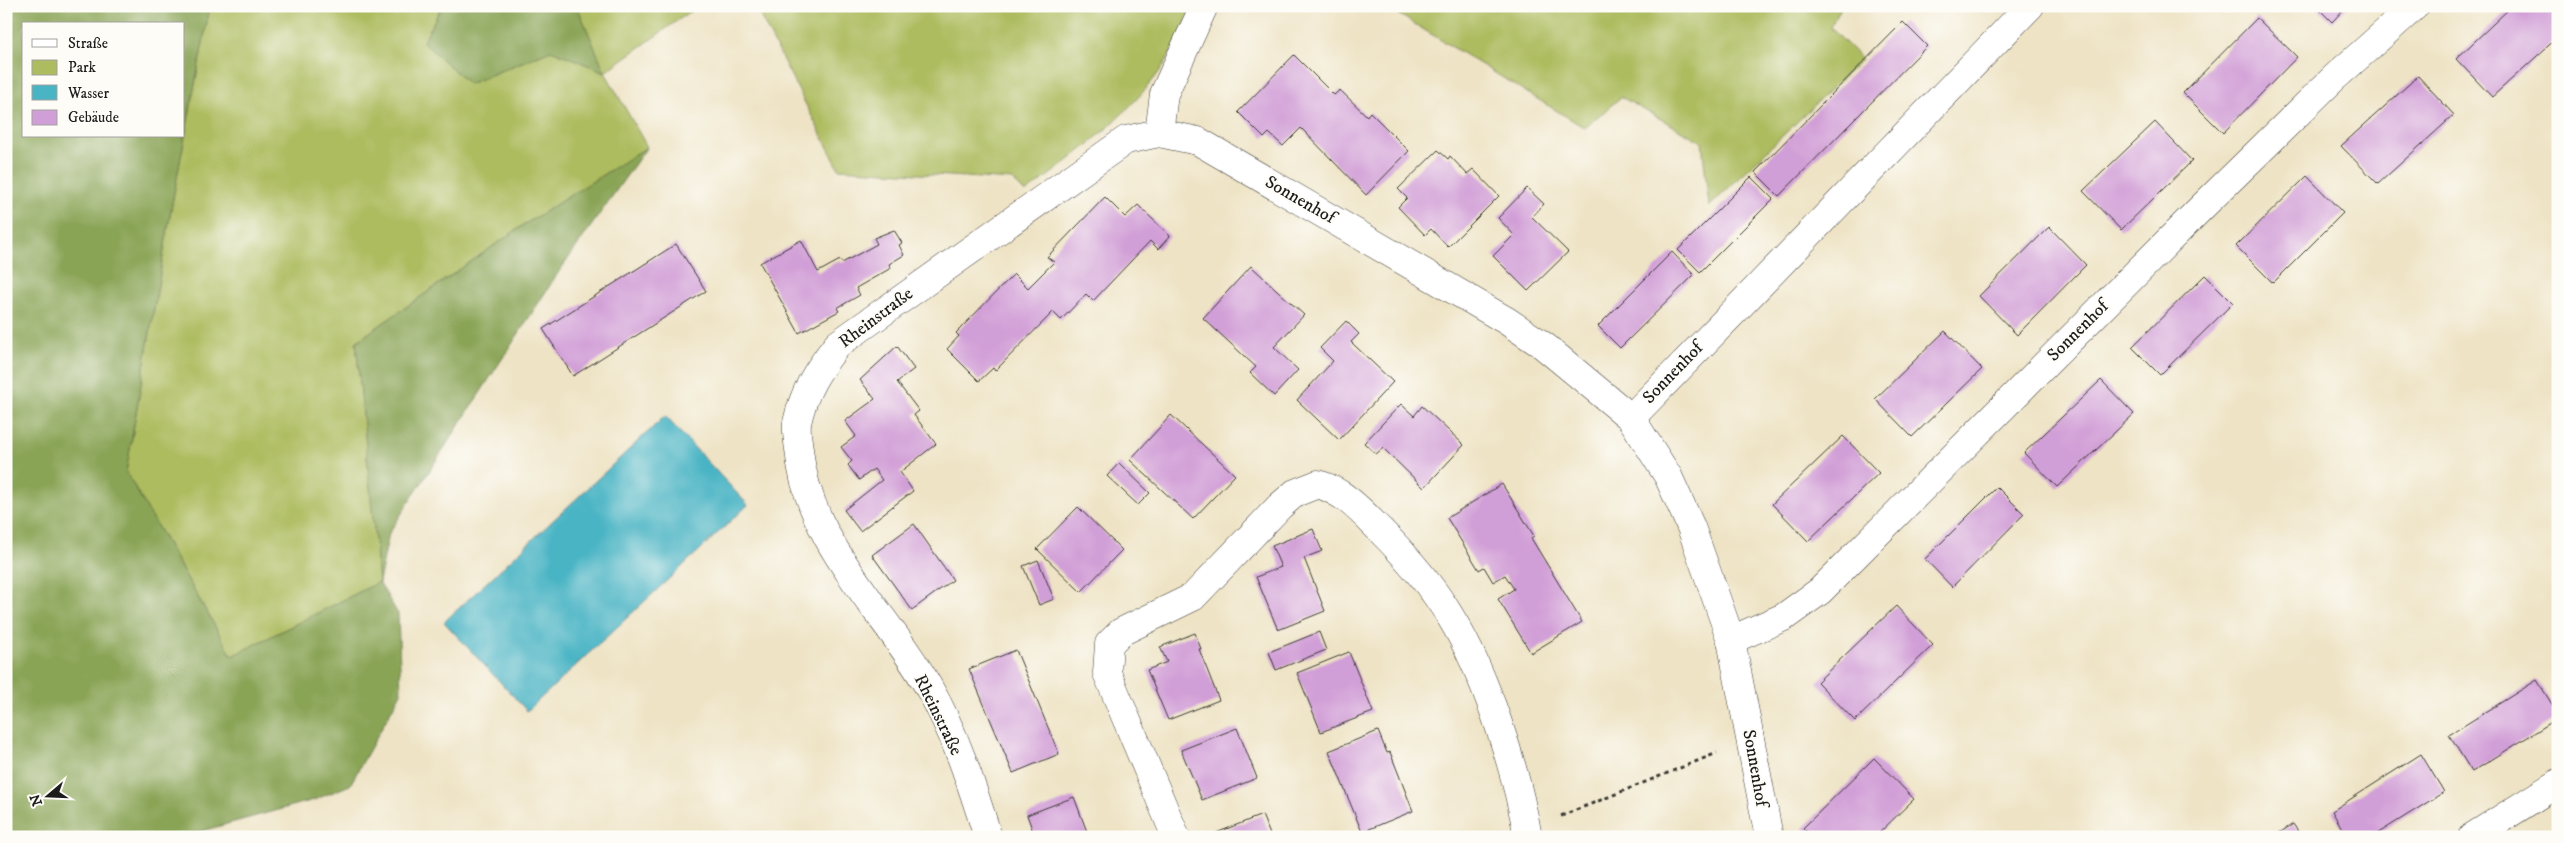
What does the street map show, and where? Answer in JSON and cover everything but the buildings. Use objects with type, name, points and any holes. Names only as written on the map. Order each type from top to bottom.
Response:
[{"type":"street","points":[[1159,133],[1164,94],[1204,6]]},
{"type":"street","name":"Sonnenhof","points":[[1631,418],[2030,6]]},
{"type":"street","name":"Sonnenhof","points":[[1731,640],[1784,617],[1820,591],[2200,209],[2334,78],[2415,6]]},
{"type":"street","name":"Sonnenhof","points":[[1159,133],[1198,141],[1459,292],[1544,346],[1631,418],[1668,476],[1691,527],[1731,640],[1768,837]]},
{"type":"street","name":"Rheinstraße","points":[[988,837],[951,734],[928,686],[849,570],[818,520],[801,472],[797,424],[813,376],[838,344],[1126,140],[1159,133]]},
{"type":"street","points":[[1176,837],[1107,673],[1110,644],[1121,632],[1194,597],[1280,506],[1295,493],[1318,484],[1340,493],[1386,536],[1403,554],[1450,616],[1479,673],[1502,737],[1516,782],[1528,837]]},
{"type":"street","points":[[2472,837],[2558,783]]},
{"type":"path","points":[[1570,812],[1750,740]]},
{"type":"green space","points":[[6,6],[210,6],[185,136],[185,22],[22,22],[22,138],[185,138],[126,472],[232,656],[379,582],[398,614],[401,693],[350,785],[314,800],[180,837],[10,837],[6,821]]},
{"type":"green space","points":[[210,6],[442,6],[423,42],[469,84],[551,50],[604,71],[577,6],[698,6],[605,72],[647,147],[522,226],[356,342],[379,582],[232,656],[126,472],[185,136]]},
{"type":"green space","points":[[442,6],[577,6],[605,72],[551,50],[469,84],[423,42]]},
{"type":"green space","points":[[755,6],[1193,6],[1165,63],[1139,96],[1093,141],[1025,193],[1013,180],[839,169]]},
{"type":"green space","points":[[1385,6],[1842,6],[1830,27],[1862,59],[1709,207],[1702,142],[1621,97],[1585,128]]},
{"type":"green space","points":[[647,147],[558,273],[389,533],[379,582],[356,342],[522,226]]},
{"type":"water","points":[[665,416],[748,505],[527,711],[444,622]]}]
